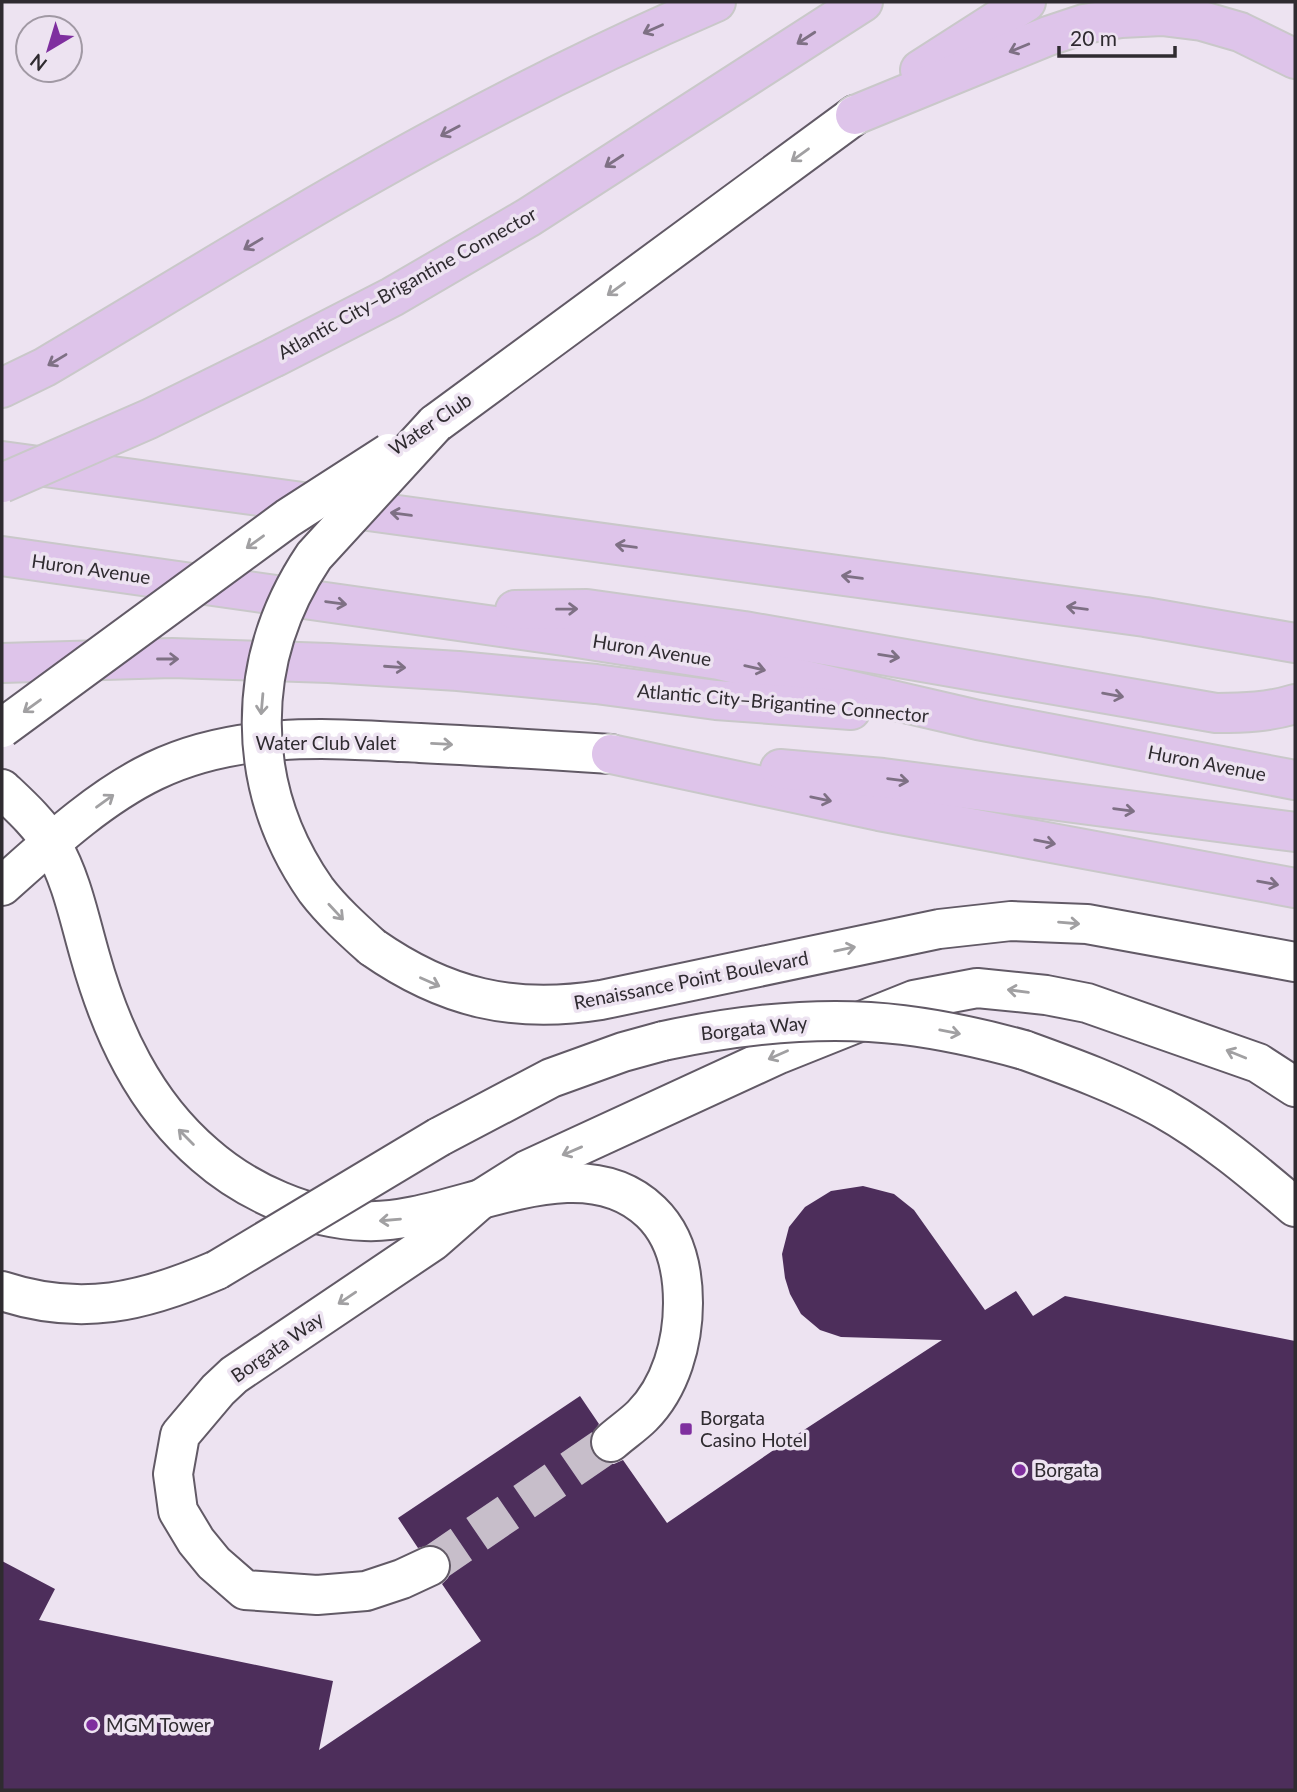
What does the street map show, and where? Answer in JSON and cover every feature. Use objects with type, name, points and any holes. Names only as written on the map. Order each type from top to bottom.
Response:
[{"type":"main road","points":[[2,388],[45,367],[348,187],[443,134],[635,37],[716,2]]},
{"type":"main road","name":"Atlantic City–Brigantine Connector","points":[[2,483],[138,424],[403,290],[529,217],[863,2]]},
{"type":"main road","points":[[855,115],[940,56],[1026,2]]},
{"type":"main road","points":[[855,115],[1048,36],[1084,24],[1121,18],[1162,16],[1202,20],[1240,32],[1295,59]]},
{"type":"main road","points":[[2,461],[1145,617],[1295,643]]},
{"type":"main road","name":"Huron Avenue","points":[[2,556],[719,660],[978,720],[1295,779]]},
{"type":"main road","points":[[401,612],[587,609],[744,631],[1216,713],[1249,713],[1295,704]]},
{"type":"main road","name":"Atlantic City–Brigantine Connector","points":[[2,663],[172,658],[329,663],[472,672],[596,684],[716,700],[978,720]]},
{"type":"main road","points":[[611,754],[883,778],[1295,832]]},
{"type":"main road","points":[[611,754],[879,811],[1295,888]]},
{"type":"street","name":"Water Club","points":[[2,728],[288,518],[435,424],[855,115]]},
{"type":"street","name":"Renaissance Point Boulevard","points":[[435,424],[314,556],[303,573],[274,634],[262,701],[265,766],[293,852],[334,911],[372,947],[418,976],[471,997],[523,1006],[573,1004],[939,929],[1011,921],[1087,924],[1295,962]]},
{"type":"street","name":"Water Club Valet","points":[[2,886],[51,842],[125,788],[153,771],[207,750],[236,744],[291,739],[367,740],[611,754]]},
{"type":"street","name":"Borgata Way","points":[[2,789],[51,842],[65,870],[74,893],[101,993],[129,1060],[163,1112],[205,1155],[228,1173],[253,1188],[308,1210],[364,1221],[421,1216],[481,1199],[562,1183],[596,1184],[613,1189],[644,1205],[667,1232],[681,1264],[681,1332],[663,1388],[643,1415],[611,1442]]},
{"type":"street","name":"Borgata Way","points":[[430,1566],[387,1585],[344,1594],[291,1594],[245,1590],[203,1552],[178,1511],[173,1475],[180,1435],[234,1375],[433,1241],[481,1199],[527,1170],[779,1054],[914,1000],[977,988],[1045,995],[1087,1003],[1258,1063],[1295,1087]]},
{"type":"street","name":"Borgata Way","points":[[2,1290],[48,1302],[103,1304],[156,1294],[218,1270],[439,1137],[551,1078],[623,1052],[663,1041],[752,1025],[802,1021],[900,1024],[941,1030],[1024,1050],[1097,1077],[1165,1110],[1232,1156],[1295,1207]]},
{"type":"building","name":"Borgata","points":[[863,1186],[894,1194],[914,1210],[985,1310],[1016,1291],[1033,1316],[1065,1296],[1295,1341],[1295,1790],[2,1790],[2,1561],[55,1589],[39,1620],[333,1681],[319,1750],[481,1641],[442,1584],[452,1569],[449,1556],[433,1544],[418,1548],[398,1518],[580,1396],[599,1424],[590,1436],[589,1445],[594,1456],[605,1463],[614,1464],[623,1460],[667,1523],[942,1340],[841,1337],[820,1330],[801,1314],[790,1294],[782,1254],[789,1227],[805,1207],[831,1191]]},
{"type":"tunnel","points":[[430,1566],[611,1442]]},
{"type":"place","name":"Borgata Casino Hotel","points":[[686,1429]]},
{"type":"place","name":"Borgata","points":[[1020,1470]]},
{"type":"place","name":"MGM Tower","points":[[92,1725]]}]
